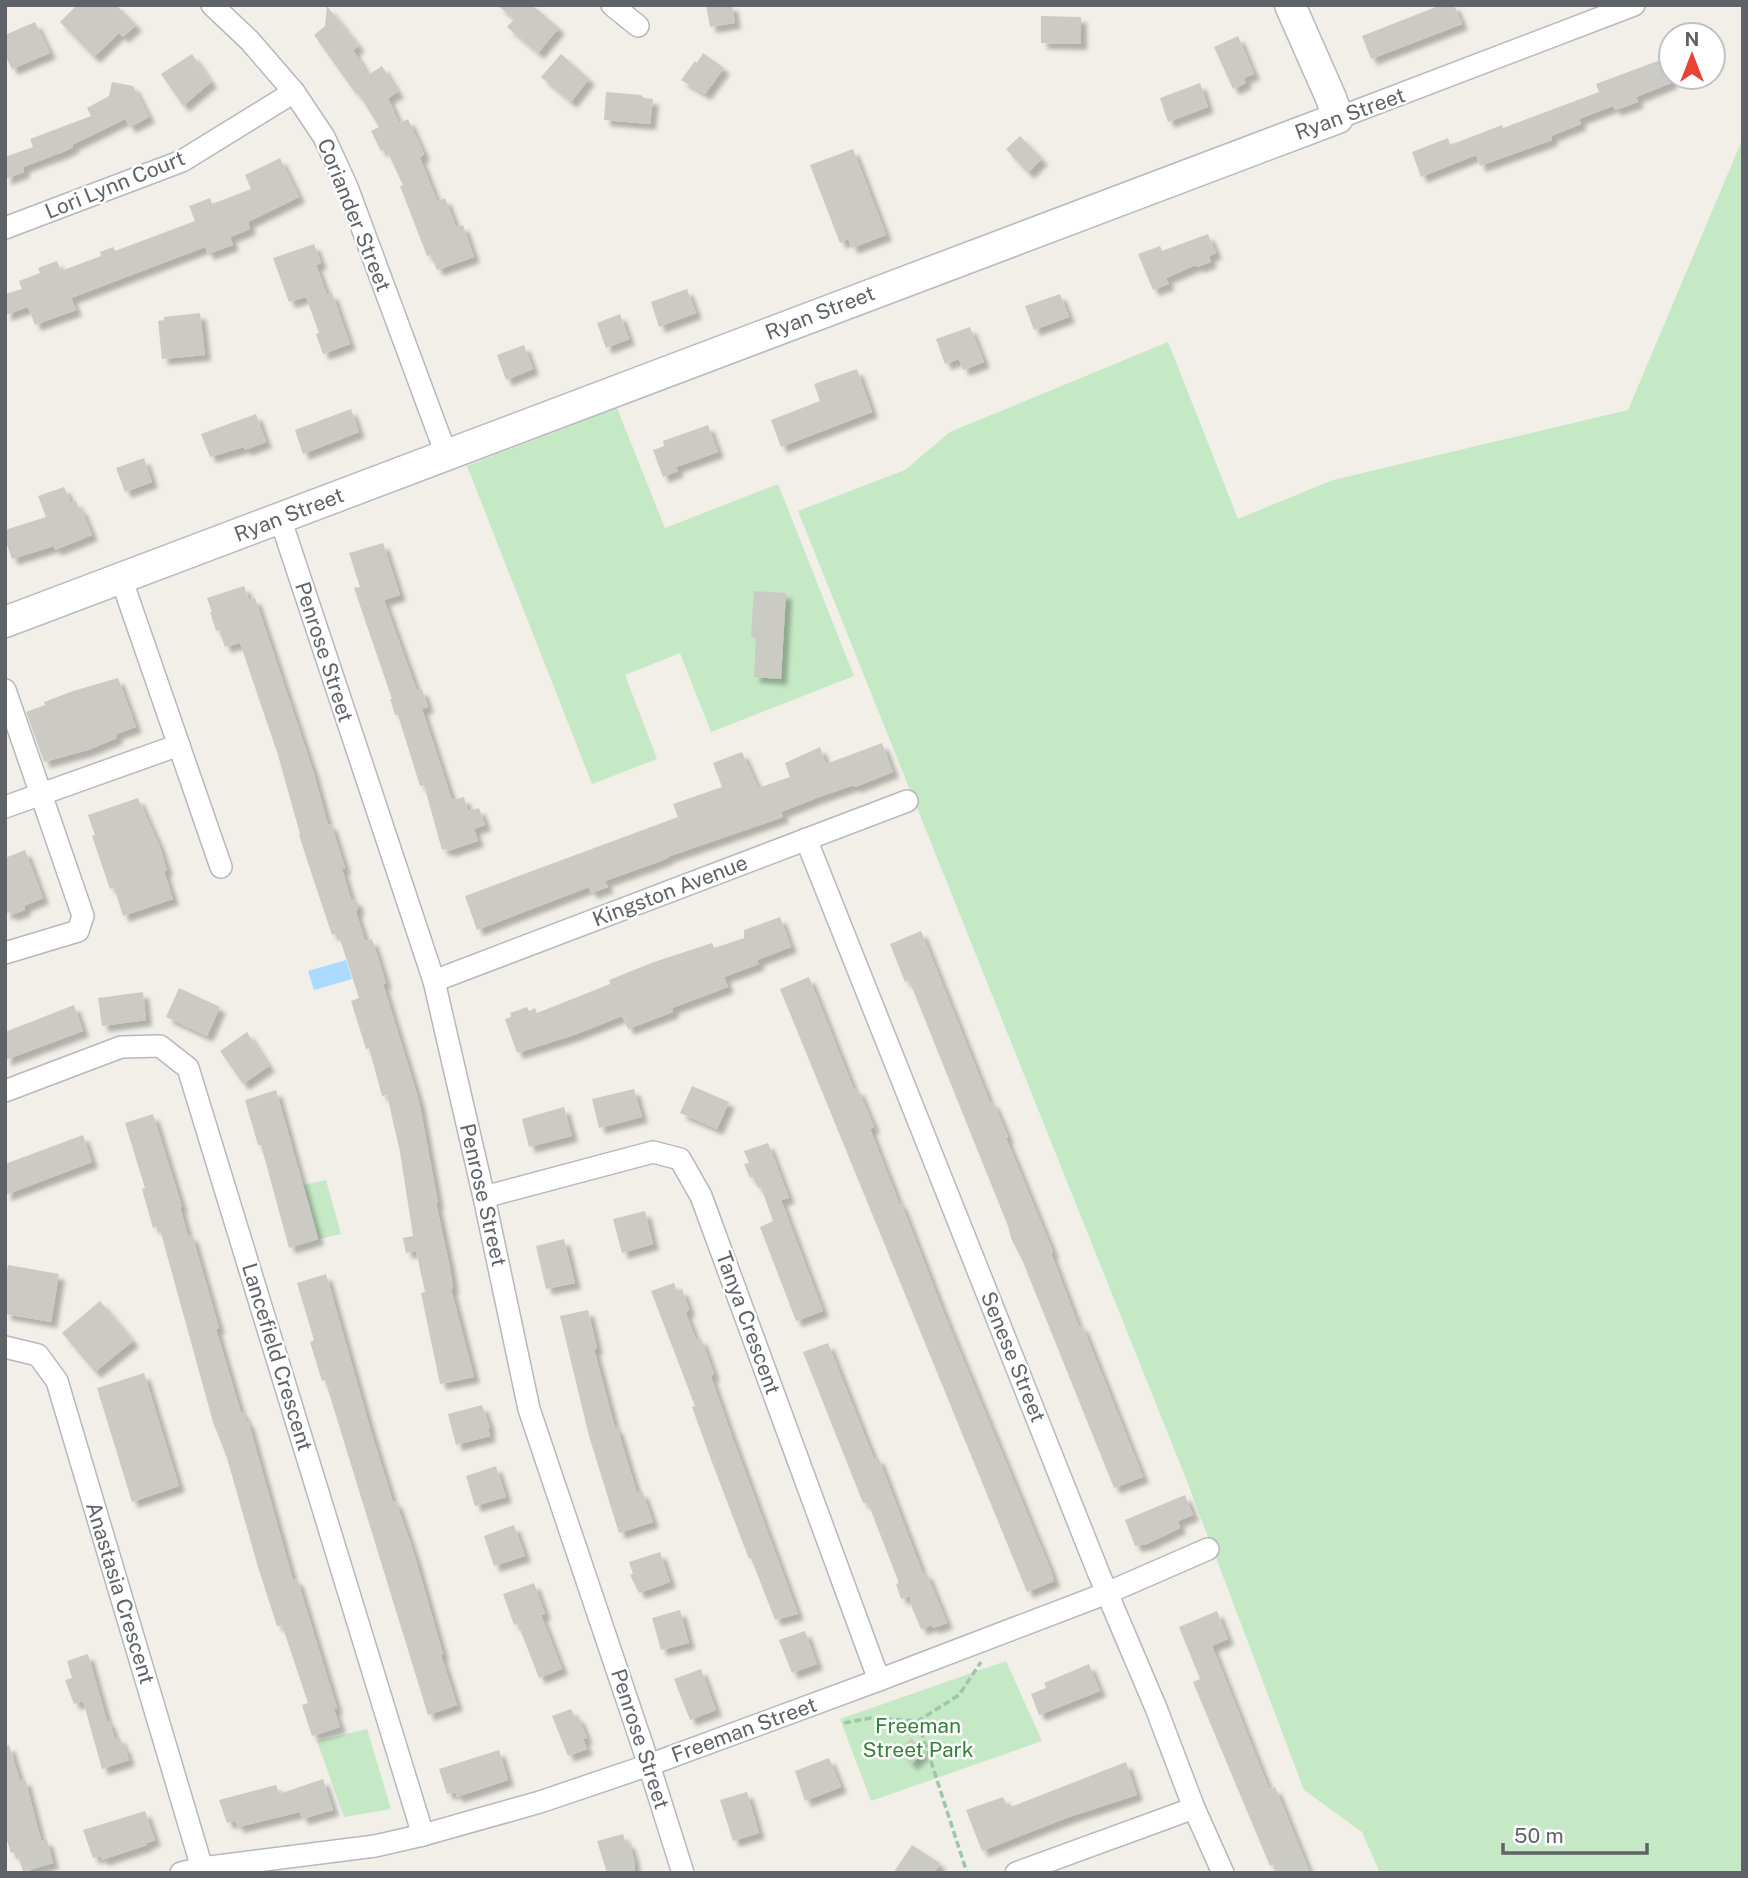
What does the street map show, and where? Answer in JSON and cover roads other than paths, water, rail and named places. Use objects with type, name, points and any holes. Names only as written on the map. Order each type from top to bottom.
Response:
[{"type":"street","name":"Coriander Street","points":[[212,5],[250,41],[294,92],[324,137],[347,187],[446,454]]},
{"type":"street","points":[[612,5],[638,26]]},
{"type":"street","points":[[1290,5],[1338,118]]},
{"type":"street","name":"Ryan Street","points":[[5,622],[1634,5]]},
{"type":"street","name":"Lori Lynn Court","points":[[5,228],[182,161],[294,92]]},
{"type":"street","name":"Penrose Street","points":[[280,519],[433,981],[484,1197],[529,1409],[683,1873]]},
{"type":"street","points":[[121,578],[221,867]]},
{"type":"street","points":[[5,690],[83,916],[78,931],[5,953]]},
{"type":"street","points":[[5,807],[179,745]]},
{"type":"street","name":"Kingston Avenue","points":[[433,981],[907,801]]},
{"type":"street","name":"Senese Street","points":[[806,839],[1107,1593],[1223,1873]]},
{"type":"street","name":"Lancefield Crescent","points":[[5,1091],[121,1047],[160,1046],[188,1068],[423,1835]]},
{"type":"street","name":"Tanya Crescent","points":[[484,1197],[653,1152],[680,1159],[701,1196],[879,1680]]},
{"type":"street","name":"Anastasia Crescent","points":[[5,1347],[38,1355],[57,1381],[192,1870]]},
{"type":"street","name":"Freeman Street","points":[[192,1870],[375,1846],[540,1802],[879,1680],[1107,1593],[1208,1549]]},
{"type":"street","points":[[1016,1873],[1194,1808]]},
{"type":"water","points":[[346,960],[352,979],[314,990],[308,971]]},
{"type":"park label","name":"Freeman Street Park","points":[[918,1738]]}]
